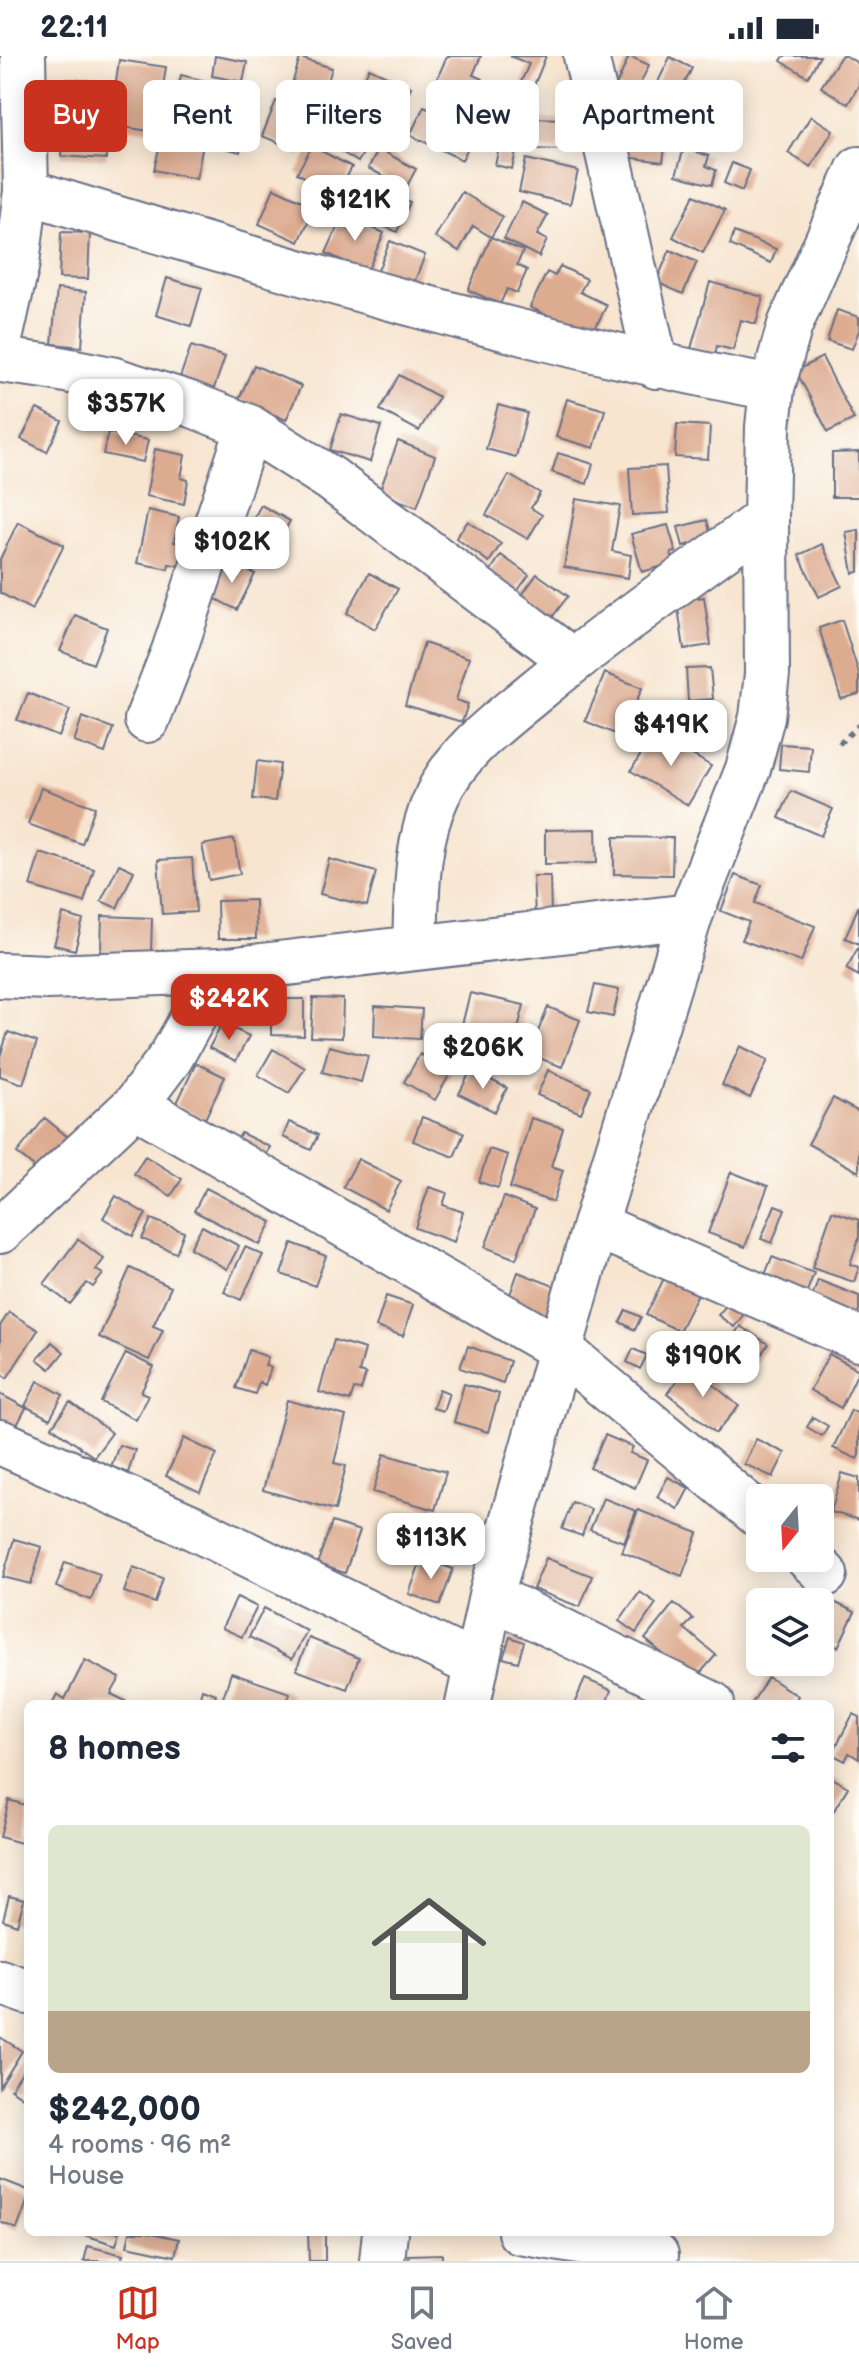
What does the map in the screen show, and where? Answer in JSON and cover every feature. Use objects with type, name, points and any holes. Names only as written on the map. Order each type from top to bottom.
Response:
[{"type":"street","points":[[0,339],[17,263],[26,191],[23,56]]},
{"type":"street","points":[[586,56],[656,366]]},
{"type":"street","points":[[0,1442],[194,1528],[472,1685],[491,1596],[595,1225],[690,916],[748,769],[762,717],[767,674],[766,518],[772,388],[790,325],[859,169]]},
{"type":"street","points":[[26,191],[292,271],[500,328],[656,366],[772,388]]},
{"type":"street","points":[[0,360],[111,379],[249,427],[331,479],[573,661]]},
{"type":"street","points":[[147,720],[179,639],[249,427]]},
{"type":"street","points":[[415,946],[420,848],[436,797],[457,761],[503,718],[573,661],[766,518]]},
{"type":"street","points":[[0,975],[47,977],[219,971],[690,916]]},
{"type":"street","points":[[0,1231],[135,1105],[171,1057],[219,971]]},
{"type":"street","points":[[135,1105],[560,1349],[746,1504]]},
{"type":"street","points":[[595,1225],[859,1339]]},
{"type":"street","points":[[491,1596],[704,1700]]},
{"type":"street","points":[[0,1982],[24,1991]]},
{"type":"street","points":[[382,2261],[385,2236]]},
{"type":"street","points":[[544,2236],[656,2255]]},
{"type":"path","points":[[839,744],[859,725]]},
{"type":"building","points":[[215,56],[247,62],[243,80],[212,76]]},
{"type":"building","points":[[447,56],[481,56],[473,75],[482,80],[437,79]]},
{"type":"building","points":[[510,56],[546,56],[536,80],[522,80],[529,64]]},
{"type":"building","points":[[629,56],[649,65],[642,80],[619,80]]},
{"type":"building","points":[[784,56],[820,56],[808,77],[781,61]]},
{"type":"building","points":[[841,56],[859,64],[859,85],[848,104],[821,87]]},
{"type":"building","points":[[670,57],[692,68],[686,80],[659,80]]},
{"type":"building","points":[[300,58],[332,68],[328,80],[293,80]]},
{"type":"building","points":[[119,60],[166,67],[164,80],[143,80],[143,130],[127,128],[127,80],[116,80]]},
{"type":"building","points":[[369,68],[396,80],[364,80]]},
{"type":"building","points":[[181,75],[202,80],[180,80]]},
{"type":"building","points":[[276,101],[276,142],[262,136]]},
{"type":"building","points":[[426,107],[426,143],[410,135]]},
{"type":"building","points":[[811,116],[833,130],[811,167],[788,153]]},
{"type":"building","points":[[539,118],[555,119],[555,150],[539,149]]},
{"type":"building","points":[[61,152],[106,152],[106,159],[61,156]]},
{"type":"building","points":[[158,152],[202,152],[196,179],[154,170]]},
{"type":"building","points":[[309,152],[323,152],[352,167],[337,195],[297,173]]},
{"type":"building","points":[[342,152],[364,152],[358,162]]},
{"type":"building","points":[[377,152],[385,152],[416,169],[406,188],[368,168]]},
{"type":"building","points":[[445,152],[466,152],[462,160]]},
{"type":"building","points":[[498,152],[516,152],[512,169],[495,165]]},
{"type":"building","points":[[627,152],[664,152],[663,162],[626,157]]},
{"type":"building","points":[[683,152],[709,156],[706,166],[716,170],[712,185],[676,175]]},
{"type":"building","points":[[526,159],[578,171],[570,204],[519,192]]},
{"type":"building","points":[[732,163],[750,170],[742,191],[724,183]]},
{"type":"building","points":[[357,180],[410,202],[397,232],[345,209]]},
{"type":"building","points":[[274,188],[315,207],[299,242],[259,224]]},
{"type":"building","points":[[462,192],[503,217],[491,237],[473,226],[459,251],[435,237]]},
{"type":"building","points":[[694,195],[725,210],[703,253],[673,237]]},
{"type":"building","points":[[522,202],[548,215],[537,235],[547,240],[539,257],[504,239]]},
{"type":"building","points":[[343,215],[384,233],[367,272],[326,253]]},
{"type":"building","points":[[61,232],[90,233],[88,279],[59,278]]},
{"type":"building","points":[[734,232],[776,249],[771,263],[730,245]]},
{"type":"building","points":[[491,237],[523,251],[517,265],[527,270],[517,293],[507,289],[500,304],[468,290]]},
{"type":"building","points":[[390,241],[425,255],[412,288],[377,273]]},
{"type":"building","points":[[670,250],[697,262],[683,294],[656,282]]},
{"type":"building","points":[[560,266],[587,279],[580,292],[607,305],[590,338],[530,307],[547,272],[555,276]]},
{"type":"building","points":[[167,278],[202,288],[191,326],[156,315]]},
{"type":"building","points":[[710,282],[763,297],[756,324],[741,320],[733,350],[717,346],[714,359],[690,352]]},
{"type":"building","points":[[57,289],[86,292],[82,347],[52,344]]},
{"type":"building","points":[[837,310],[859,317],[859,330],[852,349],[827,341]]},
{"type":"building","points":[[191,346],[225,357],[212,394],[178,383]]},
{"type":"building","points":[[822,357],[854,419],[828,432],[796,371]]},
{"type":"building","points":[[254,365],[301,386],[286,420],[239,399]]},
{"type":"building","points":[[399,375],[439,397],[419,431],[380,410]]},
{"type":"building","points":[[567,399],[605,410],[594,448],[556,437]]},
{"type":"building","points":[[498,405],[527,413],[516,457],[486,449]]},
{"type":"building","points":[[37,409],[62,421],[47,452],[21,439]]},
{"type":"building","points":[[341,414],[381,426],[370,462],[330,450]]},
{"type":"building","points":[[677,424],[710,426],[708,459],[675,457]]},
{"type":"building","points":[[108,432],[148,440],[143,462],[103,454]]},
{"type":"building","points":[[398,441],[435,456],[417,507],[379,493]]},
{"type":"building","points":[[155,449],[185,455],[181,478],[188,480],[184,504],[146,496]]},
{"type":"building","points":[[859,452],[859,497],[832,497],[832,453]]},
{"type":"building","points":[[558,453],[593,464],[587,484],[552,472]]},
{"type":"building","points":[[666,466],[669,513],[632,515],[629,468]]},
{"type":"building","points":[[509,475],[540,493],[531,508],[542,515],[528,539],[486,515]]},
{"type":"building","points":[[576,499],[620,506],[612,551],[631,555],[628,578],[564,567]]},
{"type":"building","points":[[261,505],[290,521],[264,567],[235,552]]},
{"type":"building","points":[[148,510],[179,517],[174,542],[185,544],[180,566],[169,564],[168,569],[137,563]]},
{"type":"building","points":[[707,520],[712,539],[683,546],[678,527]]},
{"type":"building","points":[[468,521],[501,544],[489,562],[456,538]]},
{"type":"building","points":[[18,522],[64,545],[32,610],[0,593],[0,559]]},
{"type":"building","points":[[668,525],[676,552],[671,553],[674,563],[642,572],[631,534]]},
{"type":"building","points":[[859,530],[859,572],[853,573],[846,532]]},
{"type":"building","points":[[822,544],[842,586],[819,597],[799,555]]},
{"type":"building","points":[[501,555],[529,575],[510,601],[483,582]]},
{"type":"building","points":[[228,560],[255,574],[237,610],[210,596]]},
{"type":"building","points":[[369,573],[398,589],[375,629],[347,613]]},
{"type":"building","points":[[537,574],[568,596],[547,624],[517,602]]},
{"type":"building","points":[[704,597],[711,645],[684,649],[677,601]]},
{"type":"building","points":[[75,615],[107,628],[93,664],[60,651]]},
{"type":"building","points":[[842,620],[859,674],[859,694],[841,699],[819,628]]},
{"type":"building","points":[[424,643],[469,658],[456,700],[468,704],[462,722],[405,705]]},
{"type":"building","points":[[710,668],[713,699],[688,701],[686,669]]},
{"type":"building","points":[[605,673],[642,688],[622,737],[585,721]]},
{"type":"building","points":[[28,693],[70,710],[59,737],[17,720]]},
{"type":"building","points":[[82,717],[113,728],[105,753],[74,742]]},
{"type":"building","points":[[654,732],[711,766],[688,805],[631,771]]},
{"type":"building","points":[[781,744],[811,746],[809,772],[779,769]]},
{"type":"building","points":[[257,761],[280,764],[275,801],[253,799]]},
{"type":"building","points":[[41,788],[95,807],[82,844],[28,824]]},
{"type":"building","points":[[791,791],[833,809],[821,836],[779,818]]},
{"type":"building","points":[[596,829],[597,863],[545,864],[545,830]]},
{"type":"building","points":[[614,837],[673,838],[672,875],[614,874]]},
{"type":"building","points":[[234,839],[240,874],[209,880],[202,845]]},
{"type":"building","points":[[40,853],[94,869],[84,902],[30,886]]},
{"type":"building","points":[[192,858],[196,912],[162,914],[158,860]]},
{"type":"building","points":[[329,859],[376,872],[367,906],[320,894]]},
{"type":"building","points":[[119,864],[134,871],[117,908],[101,901]]},
{"type":"building","points":[[735,875],[762,885],[755,903],[815,926],[801,962],[742,940],[749,922],[721,911]]},
{"type":"building","points":[[533,876],[550,876],[551,913],[535,914]]},
{"type":"building","points":[[255,900],[256,939],[218,939],[217,901]]},
{"type":"building","points":[[859,905],[859,944],[845,938]]},
{"type":"building","points":[[63,914],[83,920],[75,950],[54,945]]},
{"type":"building","points":[[102,916],[152,918],[151,953],[101,952]]},
{"type":"building","points":[[859,946],[859,976],[846,969]]},
{"type":"building","points":[[595,985],[619,990],[613,1017],[588,1012]]},
{"type":"building","points":[[470,993],[524,1005],[514,1045],[460,1033]]},
{"type":"building","points":[[313,998],[343,999],[342,1038],[311,1037]]},
{"type":"building","points":[[271,999],[304,999],[304,1036],[271,1035]]},
{"type":"building","points":[[375,1006],[422,1009],[420,1039],[374,1036]]},
{"type":"building","points":[[548,1007],[580,1020],[562,1067],[529,1054]]},
{"type":"building","points":[[222,1023],[249,1036],[236,1061],[209,1048]]},
{"type":"building","points":[[8,1032],[37,1042],[23,1084],[0,1076],[0,1057]]},
{"type":"building","points":[[329,1046],[368,1056],[361,1082],[322,1072]]},
{"type":"building","points":[[740,1046],[768,1060],[750,1098],[722,1085]]},
{"type":"building","points":[[273,1049],[305,1068],[289,1093],[258,1075]]},
{"type":"building","points":[[420,1054],[451,1072],[435,1100],[404,1082]]},
{"type":"building","points":[[196,1063],[225,1077],[205,1119],[176,1105]]},
{"type":"building","points":[[471,1070],[507,1088],[495,1112],[459,1094]]},
{"type":"building","points":[[548,1070],[591,1089],[581,1113],[537,1095]]},
{"type":"building","points":[[833,1098],[859,1112],[859,1172],[808,1144]]},
{"type":"building","points":[[422,1117],[464,1133],[454,1157],[413,1141]]},
{"type":"building","points":[[45,1118],[69,1138],[41,1173],[17,1153]]},
{"type":"building","points":[[531,1118],[563,1128],[551,1166],[563,1170],[553,1202],[510,1188]]},
{"type":"building","points":[[289,1122],[318,1135],[311,1150],[283,1137]]},
{"type":"building","points":[[241,1133],[270,1147],[263,1162],[234,1147]]},
{"type":"building","points":[[489,1149],[508,1155],[498,1188],[479,1182]]},
{"type":"building","points":[[145,1156],[182,1179],[171,1196],[134,1174]]},
{"type":"building","points":[[358,1159],[401,1181],[386,1210],[343,1187]]},
{"type":"building","points":[[731,1172],[768,1186],[745,1247],[708,1233]]},
{"type":"building","points":[[429,1187],[447,1193],[443,1205],[463,1212],[454,1242],[415,1228]]},
{"type":"building","points":[[206,1188],[272,1222],[260,1245],[194,1211]]},
{"type":"building","points":[[116,1196],[146,1214],[133,1236],[103,1218]]},
{"type":"building","points":[[504,1197],[535,1209],[516,1259],[485,1247]]},
{"type":"building","points":[[775,1205],[785,1209],[772,1243],[761,1239]]},
{"type":"building","points":[[832,1211],[859,1220],[859,1238],[850,1264],[859,1267],[854,1282],[812,1268]]},
{"type":"building","points":[[151,1219],[184,1232],[176,1253],[142,1239]]},
{"type":"building","points":[[202,1226],[239,1246],[227,1269],[190,1248]]},
{"type":"building","points":[[78,1239],[104,1259],[96,1270],[103,1274],[93,1287],[87,1283],[70,1304],[44,1284]]},
{"type":"building","points":[[292,1243],[326,1256],[315,1286],[281,1274]]},
{"type":"building","points":[[245,1247],[263,1255],[241,1300],[224,1292]]},
{"type":"building","points":[[772,1257],[814,1273],[803,1302],[761,1285]]},
{"type":"building","points":[[130,1268],[171,1287],[153,1326],[163,1330],[149,1360],[99,1337]]},
{"type":"building","points":[[668,1270],[702,1286],[679,1331],[646,1315]]},
{"type":"building","points":[[518,1272],[559,1288],[546,1321],[506,1306]]},
{"type":"building","points":[[818,1280],[859,1296],[855,1321],[810,1303]]},
{"type":"building","points":[[735,1295],[750,1306],[734,1327],[718,1315]]},
{"type":"building","points":[[386,1296],[413,1305],[403,1336],[376,1327]]},
{"type":"building","points":[[626,1310],[641,1317],[635,1330],[620,1322]]},
{"type":"building","points":[[9,1312],[38,1330],[7,1378],[0,1373],[0,1326]]},
{"type":"building","points":[[740,1326],[768,1344],[749,1373],[721,1354]]},
{"type":"building","points":[[334,1340],[365,1349],[359,1372],[366,1374],[361,1390],[354,1389],[350,1401],[319,1392]]},
{"type":"building","points":[[52,1342],[64,1352],[50,1369],[37,1359]]},
{"type":"building","points":[[468,1346],[510,1361],[503,1383],[460,1368]]},
{"type":"building","points":[[633,1349],[647,1355],[640,1369],[627,1362]]},
{"type":"building","points":[[249,1350],[268,1357],[265,1365],[271,1368],[265,1385],[259,1382],[255,1394],[236,1388]]},
{"type":"building","points":[[126,1353],[154,1367],[141,1392],[148,1395],[136,1420],[101,1402]]},
{"type":"building","points":[[829,1354],[859,1370],[841,1408],[810,1390]]},
{"type":"building","points":[[690,1365],[739,1406],[716,1433],[667,1393]]},
{"type":"building","points":[[38,1381],[63,1395],[50,1419],[25,1406]]},
{"type":"building","points":[[464,1384],[499,1394],[488,1432],[454,1422]]},
{"type":"building","points":[[439,1389],[449,1393],[443,1411],[433,1408]]},
{"type":"building","points":[[0,1394],[26,1408],[16,1427],[0,1419]]},
{"type":"building","points":[[287,1400],[346,1416],[334,1463],[346,1466],[335,1510],[263,1490]]},
{"type":"building","points":[[70,1402],[112,1433],[94,1457],[52,1427]]},
{"type":"building","points":[[851,1410],[859,1414],[857,1459],[833,1448]]},
{"type":"building","points":[[813,1417],[828,1426],[822,1436],[807,1427]]},
{"type":"building","points":[[605,1435],[633,1447],[630,1453],[647,1460],[635,1488],[590,1468]]},
{"type":"building","points":[[184,1438],[217,1454],[200,1492],[166,1476]]},
{"type":"building","points":[[756,1439],[785,1453],[773,1477],[744,1464]]},
{"type":"building","points":[[119,1445],[135,1450],[128,1473],[111,1467]]},
{"type":"building","points":[[384,1454],[446,1472],[435,1510],[373,1492]]},
{"type":"building","points":[[842,1473],[859,1478],[859,1520],[834,1513]]},
{"type":"building","points":[[668,1477],[689,1488],[678,1509],[657,1497]]},
{"type":"building","points":[[603,1498],[636,1511],[624,1542],[590,1530]]},
{"type":"building","points":[[572,1502],[591,1509],[582,1536],[562,1529]]},
{"type":"building","points":[[638,1510],[698,1533],[682,1576],[622,1552]]},
{"type":"building","points":[[332,1522],[360,1531],[345,1573],[317,1564]]},
{"type":"building","points":[[14,1539],[42,1547],[31,1584],[3,1577]]},
{"type":"building","points":[[422,1557],[453,1569],[440,1605],[409,1594]]},
{"type":"building","points":[[546,1558],[592,1576],[580,1607],[533,1589]]},
{"type":"building","points":[[65,1562],[100,1574],[91,1600],[56,1587]]},
{"type":"building","points":[[133,1567],[163,1578],[155,1603],[124,1592]]},
{"type":"building","points":[[640,1592],[656,1603],[636,1633],[619,1621]]},
{"type":"building","points":[[237,1597],[257,1607],[242,1637],[222,1628]]},
{"type":"building","points":[[834,1602],[855,1612],[838,1647],[834,1645]]},
{"type":"building","points":[[674,1603],[693,1619],[684,1628],[716,1655],[694,1680],[645,1639]]},
{"type":"building","points":[[264,1608],[307,1631],[292,1659],[249,1637]]},
{"type":"building","points":[[510,1637],[524,1642],[518,1662],[503,1658]]},
{"type":"building","points":[[309,1638],[359,1658],[347,1689],[296,1670]]},
{"type":"building","points":[[85,1660],[120,1678],[111,1694],[124,1700],[54,1700],[57,1694],[65,1699]]},
{"type":"building","points":[[231,1673],[290,1693],[287,1700],[222,1700]]},
{"type":"building","points":[[768,1677],[798,1696],[796,1700],[754,1700]]},
{"type":"building","points":[[585,1679],[611,1690],[607,1700],[576,1700]]},
{"type":"building","points":[[202,1689],[216,1694],[214,1700],[199,1700]]},
{"type":"building","points":[[853,1714],[859,1717],[859,1759],[849,1753],[845,1761],[834,1755]]},
{"type":"building","points":[[834,1779],[848,1787],[834,1810]]},
{"type":"building","points":[[9,1800],[24,1805],[24,1844],[0,1837]]},
{"type":"building","points":[[9,1896],[24,1900],[17,1925],[3,1920]]},
{"type":"building","points":[[0,2037],[22,2051],[0,2087]]},
{"type":"building","points":[[24,2069],[24,2098],[11,2089]]},
{"type":"building","points":[[0,2179],[24,2188],[24,2210],[17,2229],[0,2222]]},
{"type":"building","points":[[88,2236],[119,2236],[116,2245]]},
{"type":"building","points":[[129,2236],[179,2239],[175,2256],[127,2246]]},
{"type":"building","points":[[308,2236],[325,2236],[325,2261],[309,2261]]},
{"type":"building","points":[[88,2246],[123,2255],[121,2261],[84,2261]]},
{"type":"building","points":[[442,2254],[442,2261],[409,2261],[408,2255]]}]
